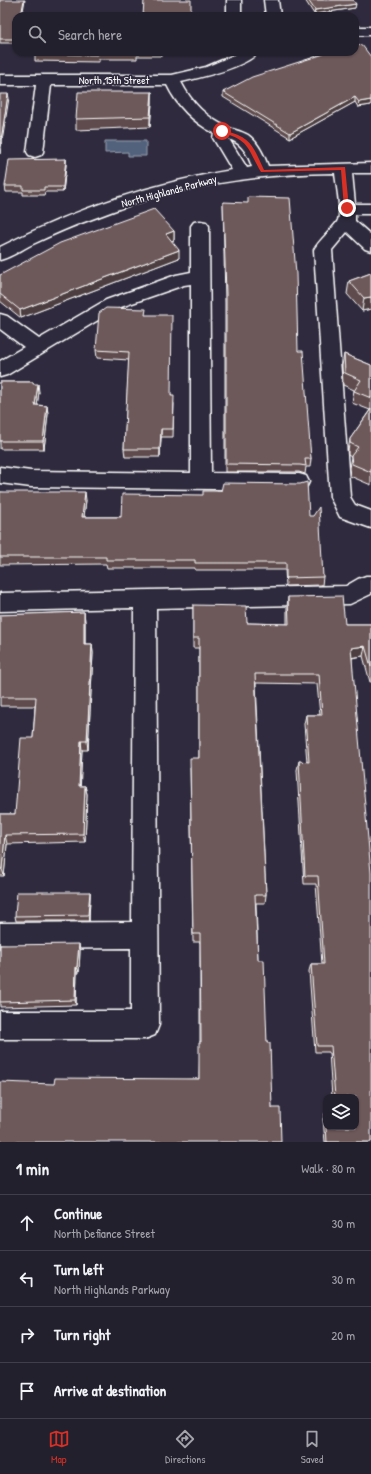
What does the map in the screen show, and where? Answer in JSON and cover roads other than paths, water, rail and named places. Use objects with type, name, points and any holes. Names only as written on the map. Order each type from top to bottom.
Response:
[{"type":"street","points":[[271,0],[273,12]]},
{"type":"street","points":[[359,31],[371,31]]},
{"type":"street","name":"North 15th Street","points":[[0,80],[172,80],[226,65],[243,56]]},
{"type":"street","points":[[35,152],[44,80]]},
{"type":"street","points":[[172,80],[183,101],[192,111],[222,131],[243,139],[250,146],[262,171]]},
{"type":"street","points":[[222,131],[221,138],[236,160],[242,174]]},
{"type":"street","points":[[343,168],[346,215],[371,245]]},
{"type":"street","name":"North Highlands Parkway","points":[[0,254],[54,228],[109,207],[191,183],[262,171],[371,168]]},
{"type":"street","points":[[371,209],[346,215],[323,250],[340,497],[348,511],[371,520]]},
{"type":"street","points":[[200,226],[201,481]]},
{"type":"street","points":[[0,370],[112,304],[182,279],[200,276]]},
{"type":"street","points":[[0,320],[37,347]]},
{"type":"street","points":[[0,475],[31,479],[299,482]]},
{"type":"street","points":[[0,602],[350,595],[366,585],[371,585]]},
{"type":"street","points":[[0,1025],[145,1025],[146,600]]},
{"type":"street","points":[[0,936],[146,935]]},
{"type":"water","points":[[105,141],[146,141],[146,156],[128,156],[128,152],[105,153]]}]
